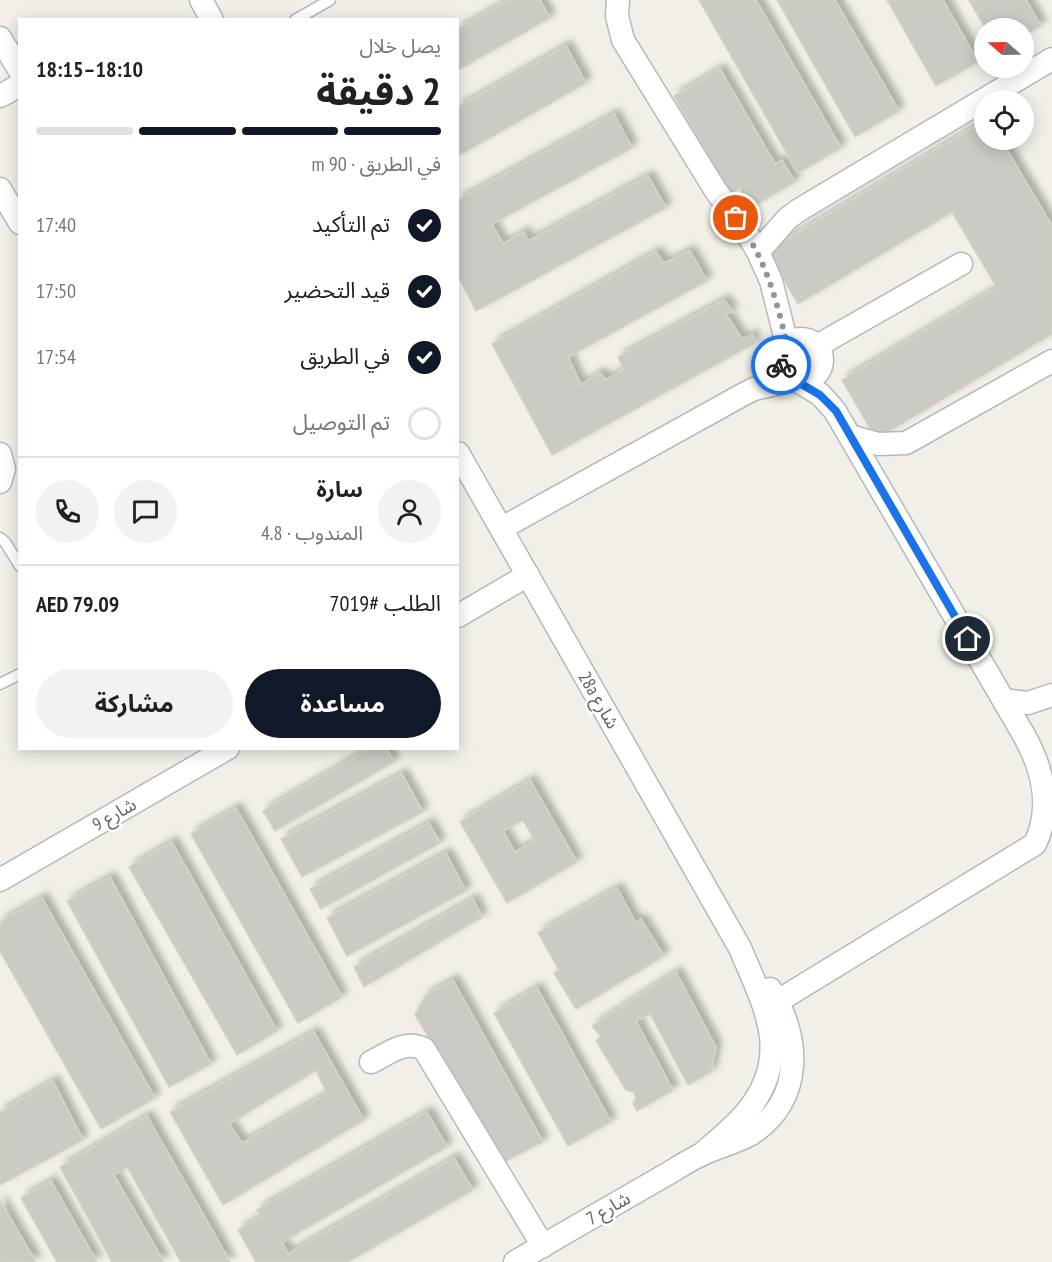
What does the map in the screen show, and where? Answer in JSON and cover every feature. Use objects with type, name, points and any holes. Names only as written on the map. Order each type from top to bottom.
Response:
[{"type":"street","points":[[201,0],[211,18]]},
{"type":"street","points":[[618,0],[617,16],[623,40],[716,191],[748,235],[771,280],[783,352],[782,368],[786,375],[829,402],[1004,700],[1046,775],[1050,788],[1050,813],[1041,837],[1035,844],[778,1001]]},
{"type":"street","points":[[0,38],[18,68]]},
{"type":"street","points":[[758,252],[788,218],[799,210],[1052,58]]},
{"type":"street","points":[[0,96],[18,86]]},
{"type":"street","points":[[0,189],[18,220]]},
{"type":"street","points":[[817,346],[961,264]]},
{"type":"street","points":[[502,528],[754,389],[814,377],[822,362],[817,346],[803,339],[794,340],[763,370],[744,394]]},
{"type":"street","points":[[850,435],[878,444],[906,443],[1052,360]]},
{"type":"street","points":[[0,454],[4,470],[0,482]]},
{"type":"street","name":"28a شارع","points":[[459,455],[740,948],[778,1001],[792,1037],[794,1053],[792,1068],[784,1097],[776,1110],[752,1133],[736,1142],[701,1155]]},
{"type":"street","points":[[459,615],[528,575]]},
{"type":"street","points":[[1004,700],[1028,703],[1052,695]]},
{"type":"street","name":"شارع 9","points":[[3,871],[224,750]]},
{"type":"street","name":"28a شارع","points":[[701,1155],[744,1116],[755,1101],[773,1056],[764,1004],[740,948]]},
{"type":"street","points":[[371,1062],[405,1045],[424,1049],[543,1246]]},
{"type":"street","name":"شارع 7","points":[[515,1262],[701,1155]]},
{"type":"lane","points":[[298,18],[330,0]]},
{"type":"lane","points":[[0,538],[18,563]]},
{"type":"lane","points":[[0,684],[18,675]]},
{"type":"building","points":[[509,0],[540,0],[550,18],[459,69],[459,28]]},
{"type":"building","points":[[699,0],[756,0],[841,148],[798,173]]},
{"type":"building","points":[[777,0],[835,0],[899,111],[855,137]]},
{"type":"building","points":[[887,0],[943,0],[974,55],[974,64],[936,86]]},
{"type":"building","points":[[969,0],[1026,0],[1041,26],[1034,30],[1034,18],[979,18]]},
{"type":"building","points":[[566,46],[586,83],[459,155],[459,106]]},
{"type":"building","points":[[720,69],[775,164],[782,160],[795,182],[751,208],[740,188],[730,193],[674,96]]},
{"type":"building","points":[[614,114],[632,148],[492,224],[503,244],[524,232],[529,241],[648,176],[666,208],[476,311],[459,278],[459,199]]},
{"type":"building","points":[[974,127],[974,150],[1007,150],[1052,226],[1052,334],[876,439],[842,380],[997,288],[952,212],[798,304],[767,251]]},
{"type":"building","points":[[690,251],[707,281],[568,357],[581,385],[600,373],[606,380],[624,370],[618,357],[724,300],[733,312],[725,313],[742,339],[753,335],[755,343],[552,455],[492,344],[656,252],[664,263]]},
{"type":"building","points":[[368,750],[387,750],[394,762],[275,831],[263,811]]},
{"type":"building","points":[[402,774],[423,812],[302,877],[281,839]]},
{"type":"building","points":[[530,780],[577,862],[507,903],[460,822]],"holes":[[[523,820],[535,841],[515,852],[503,831]]]},
{"type":"building","points":[[236,808],[342,997],[298,1023],[191,834]]},
{"type":"building","points":[[429,823],[440,843],[321,909],[310,889]]},
{"type":"building","points":[[172,842],[277,1031],[237,1055],[129,867]]},
{"type":"building","points":[[446,853],[466,891],[347,956],[327,918]]},
{"type":"building","points":[[110,877],[211,1064],[169,1087],[67,901]]},
{"type":"building","points":[[617,888],[636,923],[641,919],[664,956],[576,1009],[554,973],[559,970],[538,933]]},
{"type":"building","points":[[42,898],[155,1098],[101,1129],[0,951],[0,922]]},
{"type":"building","points":[[473,899],[482,917],[364,987],[354,967]]},
{"type":"building","points":[[676,972],[716,1047],[711,1072],[688,1085],[650,1014],[636,1021],[673,1090],[637,1111],[633,1104],[636,1098],[633,1092],[626,1090],[596,1041],[601,1037],[592,1026]]},
{"type":"building","points":[[453,980],[543,1142],[504,1162],[415,1015],[426,995]]},
{"type":"building","points":[[537,988],[611,1122],[568,1146],[494,1013]]},
{"type":"building","points":[[314,1032],[364,1120],[223,1205],[170,1112]],"holes":[[[316,1070],[327,1094],[242,1143],[229,1124]]]},
{"type":"building","points":[[53,1081],[83,1140],[0,1185],[0,1112]]},
{"type":"building","points":[[427,1112],[447,1147],[282,1242],[288,1254],[454,1158],[473,1190],[348,1262],[256,1262],[238,1230],[261,1217],[257,1210]]},
{"type":"building","points":[[147,1116],[230,1262],[181,1262],[127,1167],[114,1175],[164,1262],[112,1262],[60,1167]]},
{"type":"building","points":[[51,1181],[97,1262],[57,1262],[21,1198]]},
{"type":"building","points":[[0,1201],[36,1262],[0,1262]]},
{"type":"way so far","points":[[736,218],[758,252],[771,280],[787,344],[782,351],[781,365]]},
{"type":"route","points":[[781,365],[786,375],[820,395],[836,411],[968,639]]}]
